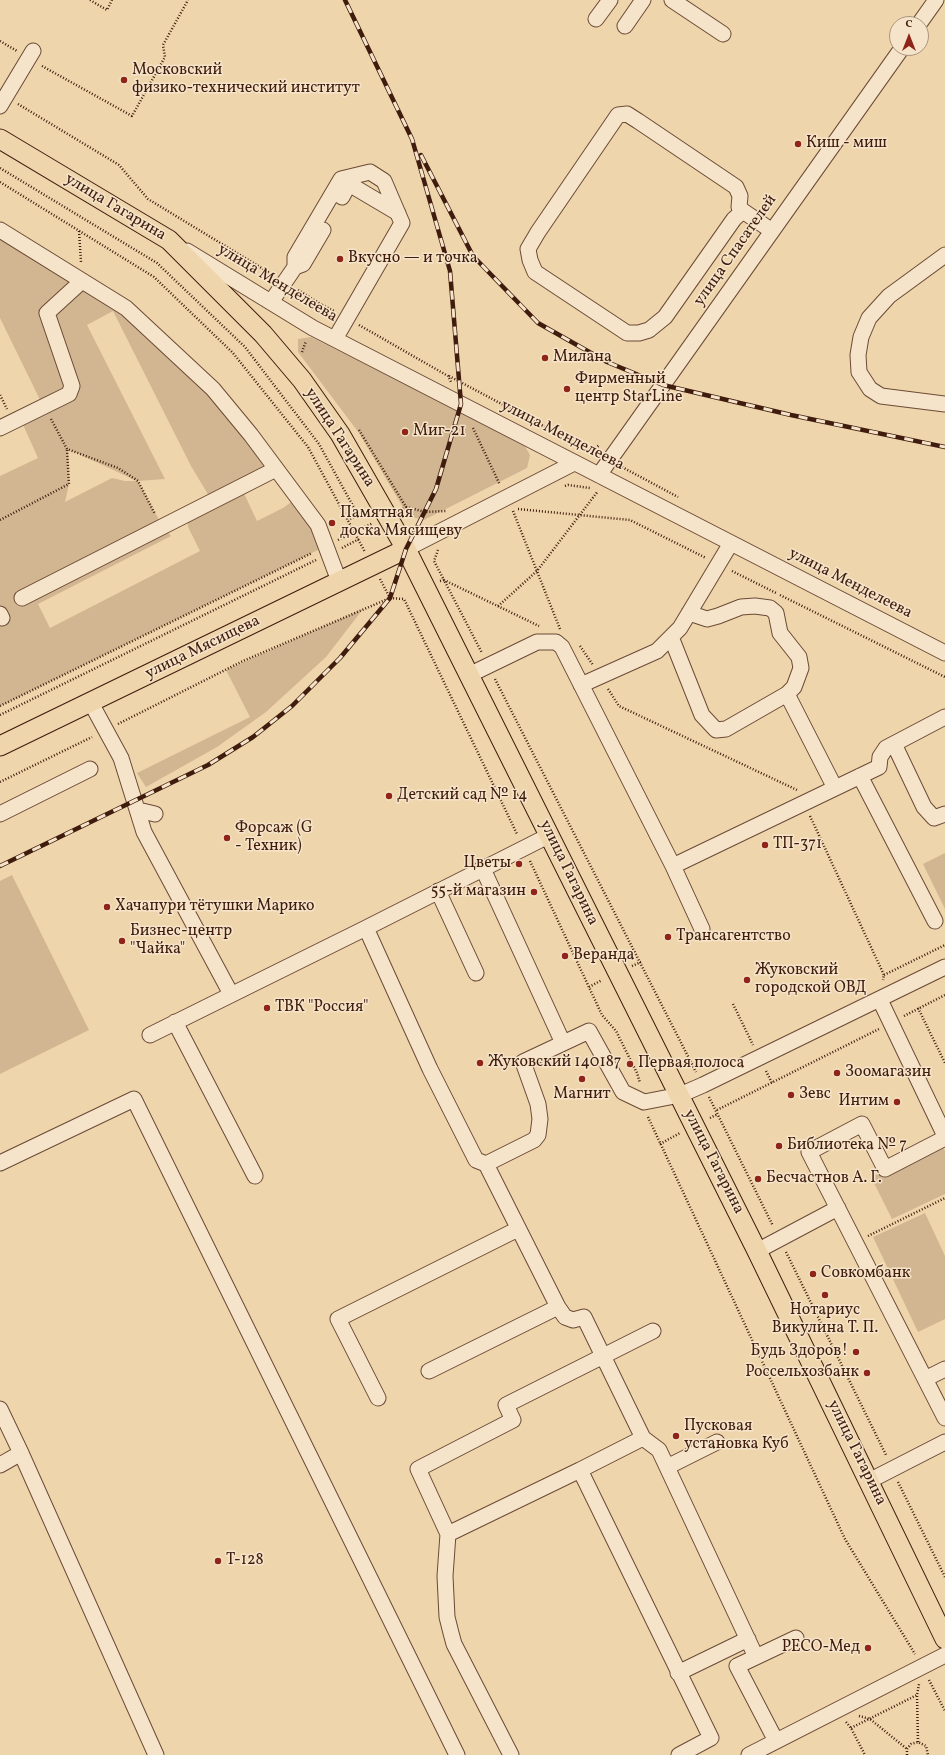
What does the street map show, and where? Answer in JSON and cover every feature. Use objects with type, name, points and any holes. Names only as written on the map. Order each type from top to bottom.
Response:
[{"type":"main road","name":"улица Гагарина","points":[[0,139],[169,240],[263,334],[302,380],[340,434],[406,548],[758,1251],[945,1639]]},
{"type":"main road","name":"улица Мясищева","points":[[0,746],[91,703],[406,548]]},
{"type":"street","points":[[596,19],[610,0]]},
{"type":"street","points":[[625,26],[643,0]]},
{"type":"street","points":[[672,0],[723,34]]},
{"type":"street","points":[[925,16],[936,0]]},
{"type":"street","points":[[3,101],[31,55]]},
{"type":"street","name":"улица Спасателей","points":[[599,475],[896,56]]},
{"type":"street","points":[[743,211],[734,219],[665,317],[649,330],[639,333],[627,333],[535,272],[530,260],[528,249],[538,232],[618,115],[627,114],[736,187],[740,196],[739,208],[772,231]]},
{"type":"street","points":[[295,267],[294,257],[341,179],[370,172],[384,181],[402,223],[348,319],[335,339]]},
{"type":"street","points":[[271,302],[295,267],[303,264],[349,184],[398,213]]},
{"type":"street","points":[[0,230],[126,308],[213,389],[251,435],[318,525],[339,581]]},
{"type":"street","name":"улица Менделеева","points":[[169,240],[313,328],[945,653]]},
{"type":"street","points":[[945,256],[889,296],[869,318],[861,336],[858,355],[858,372],[870,388],[881,396],[945,404]]},
{"type":"street","points":[[0,428],[69,394],[72,386],[47,313],[82,281]]},
{"type":"street","points":[[406,548],[512,504],[574,463]]},
{"type":"street","points":[[22,598],[276,469]]},
{"type":"street","points":[[581,685],[657,651],[680,628],[731,543]]},
{"type":"street","points":[[671,637],[702,715],[716,730],[726,729],[787,694],[794,688],[801,668],[799,657],[780,633],[776,612],[770,608],[755,606],[741,607],[718,616],[707,618],[689,613]]},
{"type":"street","points":[[469,676],[530,645],[542,642],[556,642],[562,647],[673,866],[702,929]]},
{"type":"street","points":[[787,694],[835,788]]},
{"type":"street","points":[[91,703],[121,758],[144,832],[231,994]]},
{"type":"street","points":[[673,866],[878,767],[880,757],[886,748],[945,717]]},
{"type":"street","points":[[894,744],[924,807],[934,818],[945,814]]},
{"type":"street","points":[[0,814],[90,769]]},
{"type":"street","points":[[860,776],[935,921]]},
{"type":"street","points":[[138,810],[155,814]]},
{"type":"street","points":[[150,1034],[366,928],[550,835]]},
{"type":"street","points":[[483,869],[563,1043]]},
{"type":"street","points":[[438,891],[476,973]]},
{"type":"street","points":[[366,928],[430,1069],[472,1153],[476,1160],[486,1164],[558,1307],[565,1316],[573,1320],[584,1316],[641,1431],[643,1438],[659,1450],[756,1657]]},
{"type":"street","points":[[486,1164],[534,1140],[538,1135],[540,1119],[538,1104],[523,1062],[589,1031],[623,1092],[644,1102],[680,1095],[703,1085],[945,967]]},
{"type":"street","points":[[880,1000],[945,1137],[885,1169],[862,1124],[810,1152],[945,1418]]},
{"type":"street","points":[[175,1022],[255,1176]]},
{"type":"street","points":[[0,1162],[134,1098],[456,1755]]},
{"type":"street","points":[[758,1251],[838,1208]]},
{"type":"street","points":[[378,1398],[338,1319],[518,1229]]},
{"type":"street","points":[[429,1371],[558,1307]]},
{"type":"street","points":[[511,1755],[454,1644],[450,1633],[446,1617],[445,1576],[448,1534],[418,1469],[513,1420],[506,1406],[654,1331]]},
{"type":"street","points":[[925,1379],[945,1369]]},
{"type":"street","points":[[0,1409],[156,1755]]},
{"type":"street","points":[[448,1534],[643,1438]]},
{"type":"street","points":[[667,1467],[717,1442]]},
{"type":"street","points":[[869,1481],[945,1442]]},
{"type":"street","points":[[0,1465],[21,1453]]},
{"type":"street","points":[[580,1470],[711,1738],[679,1755]]},
{"type":"street","points":[[776,1741],[737,1666],[796,1638]]},
{"type":"street","points":[[678,1673],[748,1639]]},
{"type":"street","points":[[749,1755],[945,1655]]},
{"type":"path","points":[[90,0],[107,10],[112,0]]},
{"type":"path","points":[[31,55],[132,116],[165,57],[163,45],[188,0]]},
{"type":"path","points":[[3,101],[119,165],[148,199],[322,304],[448,376],[678,497]]},
{"type":"path","points":[[0,168],[156,263],[246,347],[319,444],[358,515],[348,520]]},
{"type":"path","points":[[0,182],[154,277],[233,353],[308,447],[355,532]]},
{"type":"path","points":[[79,231],[82,281]]},
{"type":"path","points":[[305,356],[301,351],[313,328],[322,304]]},
{"type":"path","points":[[448,376],[512,504],[537,571],[562,631]]},
{"type":"path","points":[[0,520],[69,484],[67,449],[43,406]]},
{"type":"path","points":[[0,715],[327,550],[355,532],[406,507],[358,428]]},
{"type":"path","points":[[67,449],[118,468],[138,481],[163,527]]},
{"type":"path","points":[[498,606],[537,571],[599,489],[568,485],[562,487]]},
{"type":"path","points":[[512,504],[579,516],[630,520],[945,677]]},
{"type":"path","points":[[0,706],[327,550],[359,539]]},
{"type":"path","points":[[439,547],[434,561],[716,1110],[945,1577]]},
{"type":"path","points":[[0,782],[243,662],[390,598],[404,599],[444,580],[544,628]]},
{"type":"path","points":[[404,599],[524,848],[602,1015],[616,1031],[637,1073],[646,1113],[845,1540],[922,1666],[945,1711]]},
{"type":"path","points":[[575,643],[580,646],[620,706],[797,789],[884,975],[880,1000]]},
{"type":"path","points":[[884,975],[945,945]]},
{"type":"path","points":[[716,1110],[945,995]]},
{"type":"path","points":[[918,1008],[945,1063]]},
{"type":"path","points":[[660,1144],[694,1125]]},
{"type":"path","points":[[856,1242],[945,1198]]},
{"type":"path","points":[[918,1742],[917,1694],[922,1666]]},
{"type":"path","points":[[851,1728],[917,1694]]},
{"type":"path","points":[[836,1710],[870,1719],[907,1749]]},
{"type":"path","points":[[836,1710],[851,1728],[865,1755]]},
{"type":"path","points":[[907,1755],[907,1749],[911,1744],[918,1742],[926,1746],[928,1755]]},
{"type":"shaded area","points":[[0,230],[126,308],[213,389],[276,469],[241,487],[257,521],[283,508],[297,498],[326,546],[0,706],[0,476],[38,458],[20,418],[43,406],[0,318]],"holes":[[[113,311],[191,466],[212,501],[187,514],[188,527],[200,551],[50,628],[38,604],[171,536],[163,527],[138,481],[165,479],[87,325]],[[68,449],[137,481],[125,481],[112,478],[65,502],[69,484]]]},
{"type":"shaded area","points":[[311,337],[523,443],[530,455],[527,468],[424,520],[408,516],[359,433],[298,352],[298,339]]},
{"type":"shaded area","points":[[363,609],[326,657],[266,712],[217,747],[146,787],[137,773],[250,717],[226,670]]},
{"type":"shaded area","points":[[945,853],[945,909],[923,864]]},
{"type":"shaded area","points":[[12,875],[89,1030],[0,1074],[0,881]]},
{"type":"shaded area","points":[[942,1144],[945,1151],[945,1194],[892,1219],[871,1177]]},
{"type":"shaded area","points":[[925,1213],[945,1256],[945,1319],[918,1332],[873,1237]]},
{"type":"railway","points":[[0,866],[208,765],[253,737],[292,706],[340,658],[390,598],[406,549],[436,489],[461,404],[450,271],[412,139],[345,0]]},
{"type":"railway","points":[[421,155],[473,256],[538,323],[607,362],[663,385],[791,415],[945,447]]},
{"type":"place","name":"Московский физико-технический институт","points":[[124,80]]},
{"type":"place","name":"Киш - миш","points":[[798,144]]},
{"type":"place","name":"Вкусно — и точка","points":[[340,259]]},
{"type":"place","name":"Милана","points":[[545,358]]},
{"type":"place","name":"Фирменный центр StarLine","points":[[567,389]]},
{"type":"place","name":"Миг-21","points":[[405,432]]},
{"type":"place","name":"Памятная доска Мясищеву","points":[[332,523]]},
{"type":"place","name":"Детский сад № 14","points":[[389,796]]},
{"type":"place","name":"Форсаж (G - Техник)","points":[[227,838]]},
{"type":"place","name":"ТП-371","points":[[765,845]]},
{"type":"place","name":"Цветы","points":[[519,864]]},
{"type":"place","name":"55-й магазин","points":[[534,892]]},
{"type":"place","name":"Хачапури тётушки Марико","points":[[107,907]]},
{"type":"place","name":"Трансагентство","points":[[668,937]]},
{"type":"place","name":"Бизнес-центр \"Чайка\"","points":[[122,941]]},
{"type":"place","name":"Веранда","points":[[565,956]]},
{"type":"place","name":"Жуковский городской ОВД","points":[[747,980]]},
{"type":"place","name":"ТВК \"Россия\"","points":[[267,1008]]},
{"type":"place","name":"Жуковский 140187","points":[[480,1063]]},
{"type":"place","name":"Первая полоса","points":[[630,1064]]},
{"type":"place","name":"Зоомагазин","points":[[837,1073]]},
{"type":"place","name":"Магнит","points":[[582,1079]]},
{"type":"place","name":"Зевс","points":[[791,1095]]},
{"type":"place","name":"Интим","points":[[897,1102]]},
{"type":"place","name":"Библиотека № 7","points":[[779,1146]]},
{"type":"place","name":"Бесчастнов А. Г.","points":[[758,1179]]},
{"type":"place","name":"Совкомбанк","points":[[813,1274]]},
{"type":"place","name":"Нотариус Викулина Т. П.","points":[[825,1295]]},
{"type":"place","name":"Будь Здоров!","points":[[856,1352]]},
{"type":"place","name":"Россельхозбанк","points":[[867,1373]]},
{"type":"place","name":"Пусковая установка Куб","points":[[676,1436]]},
{"type":"place","name":"Т-128","points":[[218,1561]]},
{"type":"place","name":"РЕСО-Мед","points":[[868,1648]]}]
